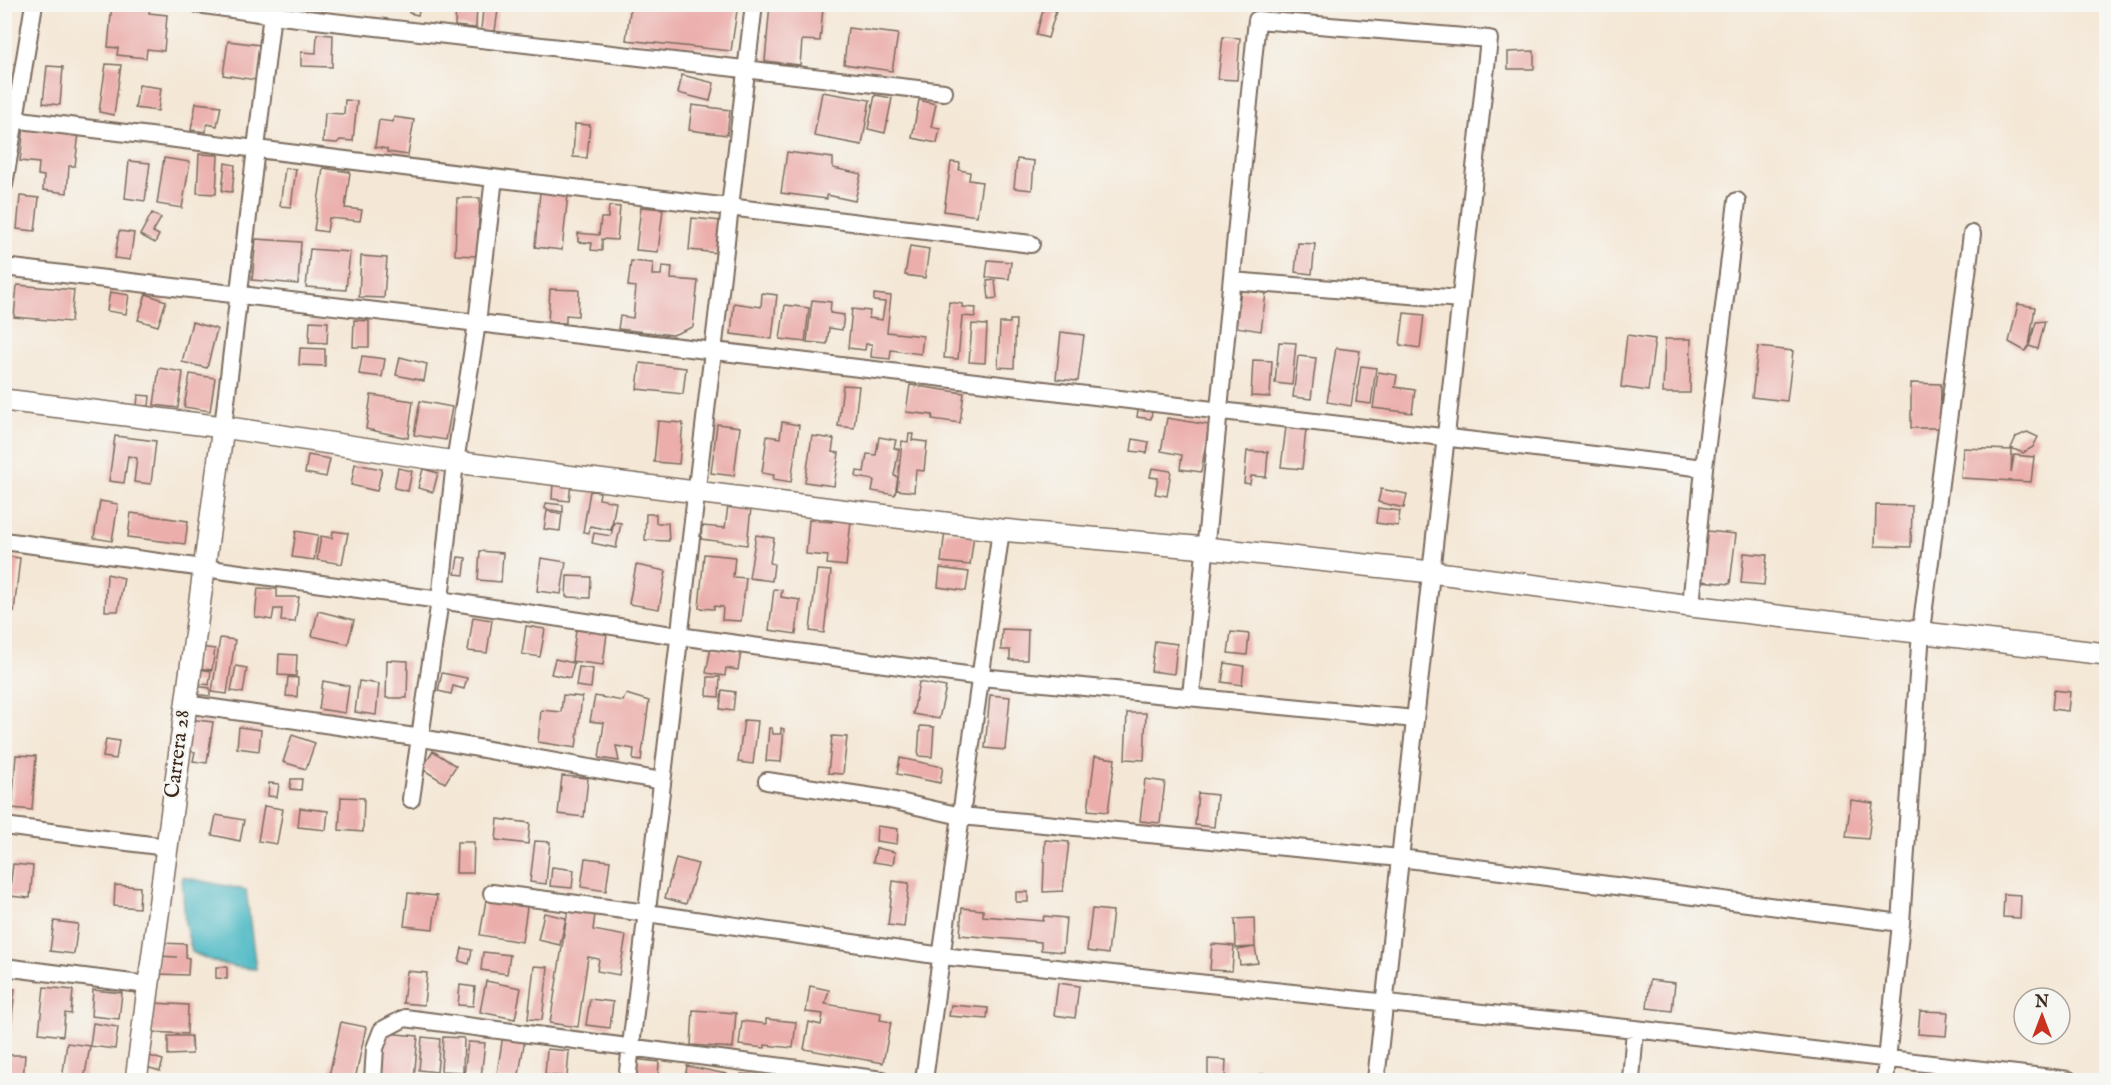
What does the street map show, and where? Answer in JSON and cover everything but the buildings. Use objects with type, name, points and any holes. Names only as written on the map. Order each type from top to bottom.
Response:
[{"type":"street","points":[[4,185],[10,118],[34,4]]},
{"type":"street","points":[[198,4],[273,10],[944,92]]},
{"type":"street","points":[[627,1080],[754,4]]},
{"type":"street","points":[[223,427],[273,10]]},
{"type":"street","points":[[1191,696],[1257,20],[1489,39],[1376,1080]]},
{"type":"street","points":[[10,118],[1031,244]]},
{"type":"street","points":[[411,799],[422,738],[440,600],[454,462],[477,323],[494,178]]},
{"type":"street","points":[[1692,606],[1704,468],[1737,201]]},
{"type":"street","points":[[1885,1080],[1901,923],[1922,631],[1972,234]]},
{"type":"street","points":[[4,267],[1704,468]]},
{"type":"street","points":[[1232,280],[1461,299]]},
{"type":"street","points":[[4,400],[223,427],[454,462],[1002,530],[1206,548],[1431,572],[1692,606],[2106,654]]},
{"type":"street","name":"Carrera 28","points":[[136,1080],[223,427]]},
{"type":"street","points":[[924,1080],[1002,530]]},
{"type":"street","points":[[4,541],[981,677],[1415,719]]},
{"type":"street","points":[[185,704],[422,738],[662,781]]},
{"type":"street","points":[[767,781],[886,799],[962,816],[1400,858],[1901,923]]},
{"type":"street","points":[[4,826],[166,847]]},
{"type":"street","points":[[492,893],[942,956],[1635,1029],[2069,1080]]},
{"type":"street","points":[[4,967],[148,985]]},
{"type":"street","points":[[373,1080],[375,1048],[382,1030],[405,1018],[883,1080]]},
{"type":"street","points":[[1631,1080],[1635,1029]]},
{"type":"water","points":[[182,877],[246,890],[256,969],[223,964],[192,952],[185,924]]}]
